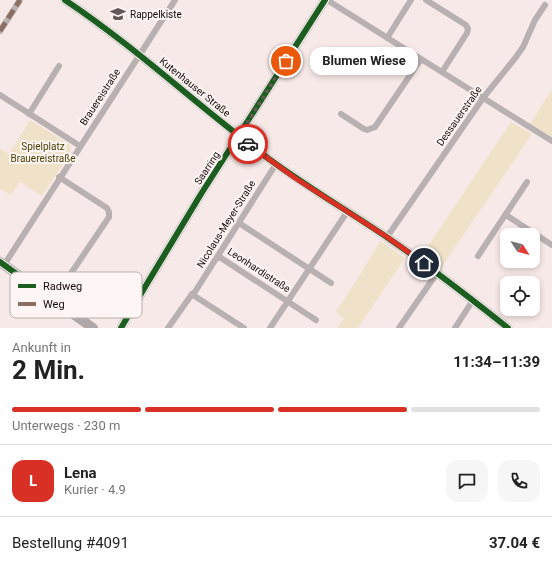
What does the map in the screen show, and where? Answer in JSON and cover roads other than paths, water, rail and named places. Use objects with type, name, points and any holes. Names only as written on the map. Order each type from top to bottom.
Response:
[{"type":"main road","points":[[2,264],[13,272]]},
{"type":"main road","points":[[79,318],[93,328]]},
{"type":"street","points":[[0,31],[20,0]]},
{"type":"street","name":"Kutenhauser Straße","points":[[65,0],[90,17],[139,55],[276,164],[438,272],[508,328]]},
{"type":"street","name":"Brauereistraße","points":[[2,264],[175,0]]},
{"type":"street","points":[[326,0],[552,141]]},
{"type":"street","name":"Saarring","points":[[142,292],[201,194],[326,0]]},
{"type":"street","points":[[387,38],[411,0]]},
{"type":"street","points":[[426,0],[466,25],[468,28],[467,33],[442,72]]},
{"type":"street","name":"Dessauerstraße","points":[[387,237],[483,98],[516,58],[523,47],[535,20],[545,5]]},
{"type":"street","points":[[341,114],[364,129],[367,130],[375,127],[421,59]]},
{"type":"street","points":[[30,114],[60,66]]},
{"type":"street","points":[[0,95],[80,146]]},
{"type":"street","name":"Nicolaus-Meyer-Straße","points":[[168,328],[192,294],[194,295],[276,164]]},
{"type":"street","points":[[59,177],[107,208],[109,212],[109,217],[72,272]]},
{"type":"street","points":[[478,256],[527,182]]},
{"type":"street","points":[[270,328],[347,212]]},
{"type":"street","points":[[506,215],[552,246]]},
{"type":"street","points":[[239,223],[330,283]]},
{"type":"street","name":"Leonhardistraße","points":[[218,256],[316,320]]},
{"type":"street","points":[[399,328],[438,272]]},
{"type":"street","points":[[194,295],[244,328]]},
{"type":"street","points":[[455,328],[474,300]]},
{"type":"street","name":"Saarring","points":[[121,328],[127,318]]},
{"type":"place","name":"Rappelkiste","points":[[118,14]]},
{"type":"place","name":"Blumen Wiese","points":[[286,61]]},
{"type":"park label","name":"Spielplatz Brauereistraße","points":[[43,152]]}]
